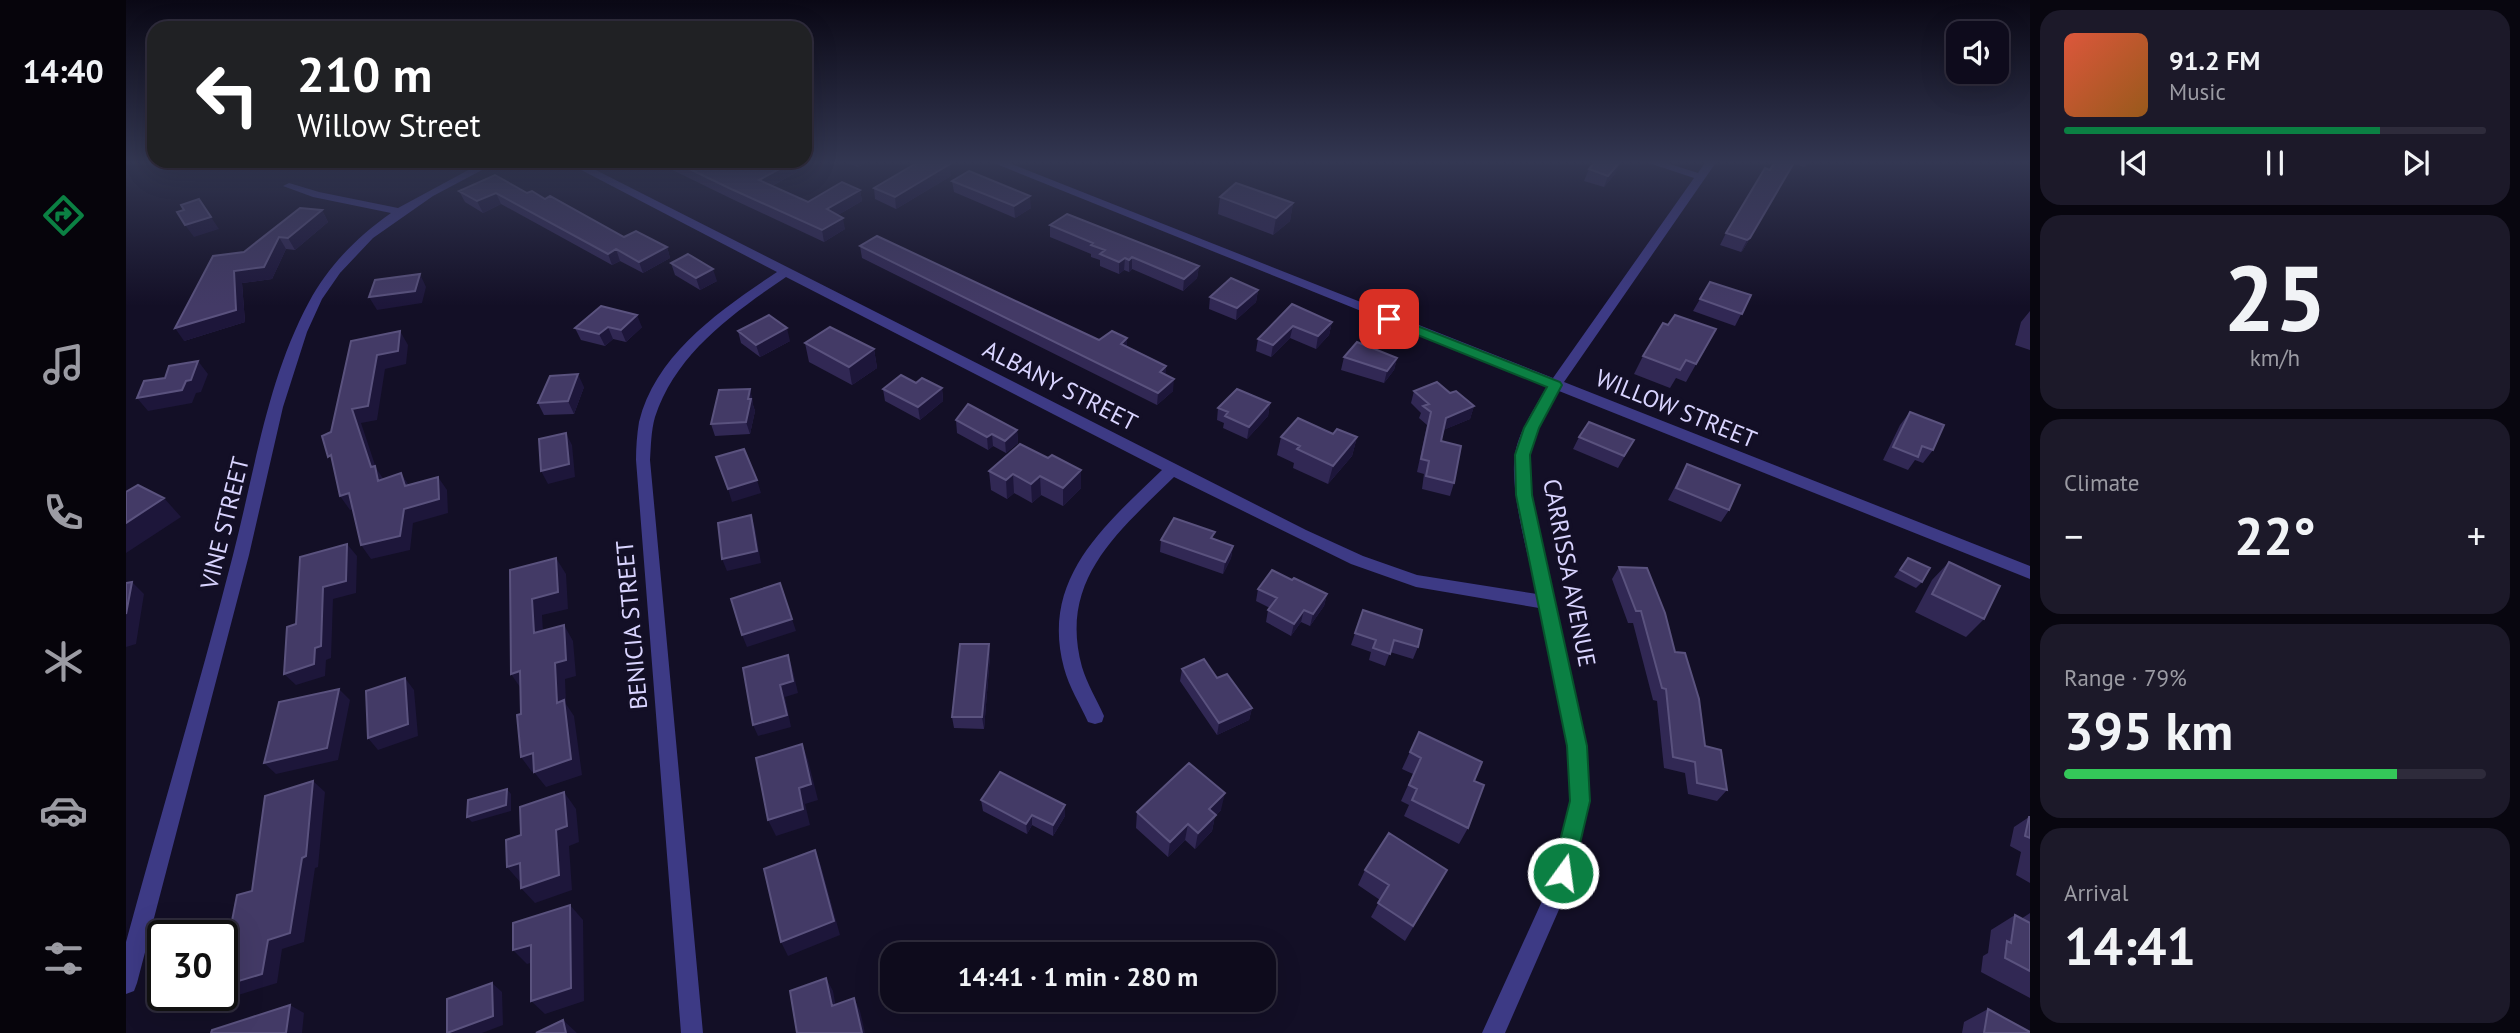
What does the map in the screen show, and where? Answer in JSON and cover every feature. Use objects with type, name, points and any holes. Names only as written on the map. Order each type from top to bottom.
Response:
[{"type":"street","points":[[387,209],[401,212]]},
{"type":"street","name":"VINE STREET","points":[[126,983],[294,348],[313,304],[334,271],[356,247],[406,209]]},
{"type":"street","name":"ALBANY STREET","points":[[663,209],[1300,534],[1357,560],[1416,581],[1548,603]]},
{"type":"street","name":"WILLOW STREET","points":[[1115,209],[2030,573]]},
{"type":"street","name":"CARRISSA AVENUE","points":[[1493,1033],[1558,889],[1580,801],[1577,746],[1524,495],[1522,455],[1532,428],[1555,385],[1678,209]]},
{"type":"street","name":"BENICIA STREET","points":[[692,1033],[643,460],[647,418],[662,386],[685,353],[712,324],[785,272]]},
{"type":"street","points":[[1095,716],[1072,666],[1065,623],[1072,588],[1087,557],[1173,469]]},
{"type":"building","points":[[206,209],[211,217],[185,225],[177,212]]},
{"type":"building","points":[[298,209],[322,210],[288,238],[279,237],[264,267],[234,271],[236,310],[175,328],[213,256],[244,252]]},
{"type":"building","points":[[526,209],[574,209],[624,237],[636,231],[667,247],[639,262],[616,249],[608,254]]},
{"type":"building","points":[[776,209],[827,209],[843,218],[822,230]]},
{"type":"building","points":[[1253,209],[1286,209],[1276,218]]},
{"type":"building","points":[[1740,209],[1767,209],[1747,240],[1726,233]]},
{"type":"building","points":[[1067,214],[1199,266],[1184,279],[1132,257],[1119,262],[1100,254],[1105,250],[1091,245],[1093,243],[1050,225]]},
{"type":"building","points":[[877,236],[1099,340],[1112,331],[1127,338],[1121,344],[1166,366],[1160,372],[1174,379],[1158,393],[860,246]]},
{"type":"building","points":[[688,254],[713,269],[696,278],[671,263]]},
{"type":"building","points":[[420,274],[415,291],[369,297],[375,280]]},
{"type":"building","points":[[1231,278],[1258,290],[1237,308],[1210,297]]},
{"type":"building","points":[[1710,282],[1751,295],[1742,314],[1700,299]]},
{"type":"building","points":[[1292,304],[1332,322],[1318,336],[1293,326],[1273,345],[1258,339]]},
{"type":"building","points":[[601,306],[637,315],[621,330],[608,327],[599,334],[575,328]]},
{"type":"building","points":[[769,315],[787,328],[756,345],[738,331]]},
{"type":"building","points":[[1675,315],[1716,329],[1696,364],[1686,360],[1680,370],[1643,356],[1663,323],[1668,325]]},
{"type":"building","points":[[830,327],[874,349],[849,367],[805,343]]},
{"type":"building","points":[[400,331],[398,351],[377,355],[368,406],[352,409],[371,467],[375,466],[378,481],[401,473],[405,486],[438,477],[439,499],[404,509],[400,536],[361,545],[349,493],[340,496],[331,455],[328,457],[322,436],[331,432],[351,341]]},
{"type":"building","points":[[1357,342],[1397,358],[1387,371],[1344,357]]},
{"type":"building","points":[[198,361],[191,380],[186,381],[182,390],[137,398],[144,381],[165,378],[169,366]]},
{"type":"building","points":[[578,374],[568,401],[538,403],[550,376]]},
{"type":"building","points":[[901,375],[916,383],[922,378],[942,388],[918,407],[883,389]]},
{"type":"building","points":[[1437,382],[1450,393],[1456,391],[1474,406],[1446,418],[1441,441],[1461,446],[1454,483],[1426,476],[1429,461],[1421,459],[1431,412],[1423,406],[1429,404],[1414,391]]},
{"type":"building","points":[[750,389],[748,399],[751,399],[746,422],[711,424],[719,390]]},
{"type":"building","points":[[1237,389],[1270,403],[1249,427],[1225,416],[1228,412],[1218,408]]},
{"type":"building","points":[[968,404],[1017,430],[1005,441],[992,434],[987,437],[956,420]]},
{"type":"building","points":[[1910,412],[1944,425],[1933,450],[1922,446],[1918,457],[1893,447]]},
{"type":"building","points":[[1298,418],[1333,434],[1337,429],[1357,437],[1333,466],[1297,449],[1300,446],[1281,437]]},
{"type":"building","points":[[1589,422],[1634,440],[1624,456],[1579,437]]},
{"type":"building","points":[[566,433],[569,464],[541,471],[539,439]]},
{"type":"building","points":[[1020,444],[1048,458],[1052,455],[1081,470],[1063,488],[1040,476],[1031,484],[1013,474],[1006,480],[989,471]]},
{"type":"building","points":[[744,449],[757,480],[728,489],[716,457]]},
{"type":"building","points":[[1687,464],[1740,485],[1729,510],[1676,488]]},
{"type":"building","points":[[138,485],[164,498],[126,523],[126,492]]},
{"type":"building","points":[[751,515],[757,551],[722,559],[718,523]]},
{"type":"building","points":[[1174,518],[1215,532],[1211,538],[1233,546],[1225,562],[1161,540]]},
{"type":"building","points":[[347,544],[346,581],[323,587],[321,646],[315,648],[314,664],[284,674],[287,627],[296,624],[300,557]]},
{"type":"building","points":[[556,558],[558,592],[532,599],[534,633],[564,625],[566,660],[555,663],[557,703],[564,700],[571,759],[534,772],[533,753],[521,757],[517,715],[521,714],[520,671],[511,674],[510,570]]},
{"type":"building","points":[[1908,558],[1930,568],[1922,582],[1900,570]]},
{"type":"building","points":[[1949,562],[2000,586],[1984,619],[1932,594]]},
{"type":"building","points":[[1619,567],[1647,568],[1665,613],[1675,652],[1685,653],[1699,699],[1705,746],[1721,750],[1727,790],[1697,783],[1695,762],[1673,757],[1666,689],[1662,688],[1641,611],[1636,611]]},
{"type":"building","points":[[1272,570],[1327,594],[1313,614],[1304,610],[1294,624],[1268,610],[1277,598],[1258,589]]},
{"type":"building","points":[[132,582],[126,614],[126,583]]},
{"type":"building","points":[[780,583],[792,619],[742,635],[731,599]]},
{"type":"building","points":[[1363,610],[1422,630],[1418,647],[1394,640],[1390,654],[1373,648],[1376,640],[1355,633]]},
{"type":"building","points":[[960,644],[989,644],[982,717],[952,717]]},
{"type":"building","points":[[788,655],[793,681],[780,685],[787,715],[753,725],[743,668]]},
{"type":"building","points":[[1204,659],[1217,678],[1227,674],[1252,708],[1219,723],[1182,669]]},
{"type":"building","points":[[405,678],[408,724],[368,738],[366,691]]},
{"type":"building","points":[[339,689],[327,748],[264,763],[279,702]]},
{"type":"building","points":[[1419,732],[1482,762],[1474,781],[1484,785],[1468,828],[1412,800],[1417,789],[1409,785],[1421,758],[1410,752]]},
{"type":"building","points":[[802,744],[811,784],[799,788],[803,809],[768,820],[756,758]]},
{"type":"building","points":[[1189,763],[1225,793],[1209,809],[1216,815],[1198,833],[1188,824],[1170,842],[1137,812]]},
{"type":"building","points":[[1000,772],[1065,805],[1053,825],[1032,815],[1026,824],[981,800]]},
{"type":"building","points":[[313,781],[306,856],[302,858],[290,933],[268,940],[262,974],[238,981],[238,920],[232,920],[237,895],[252,891],[265,796]]},
{"type":"building","points":[[507,789],[506,805],[467,817],[468,800]]},
{"type":"building","points":[[564,792],[567,826],[556,830],[559,875],[521,888],[520,863],[507,867],[506,840],[521,835],[520,807]]},
{"type":"building","points":[[2030,817],[2030,838],[2025,836]]},
{"type":"building","points":[[1389,833],[1447,870],[1413,926],[1378,903],[1389,885],[1365,870]]},
{"type":"building","points":[[815,850],[834,921],[781,942],[764,869]]},
{"type":"building","points":[[570,905],[571,988],[531,1001],[531,945],[513,950],[513,923]]},
{"type":"building","points":[[2015,915],[2030,923],[2030,971],[2005,958],[2007,941],[2011,943]]},
{"type":"building","points":[[826,978],[832,1006],[854,998],[862,1033],[797,1033],[790,991]]},
{"type":"building","points":[[492,983],[493,1016],[447,1033],[447,999]]},
{"type":"building","points":[[290,1005],[286,1033],[211,1033],[212,1030]]},
{"type":"building","points":[[1988,1009],[2030,1032],[2030,1033],[1984,1033]]},
{"type":"building","points":[[563,1020],[566,1033],[536,1033]]},
{"type":"route","points":[[1389,319],[1555,385],[1532,428],[1522,455],[1524,495],[1577,746],[1580,801],[1563,873]]}]
